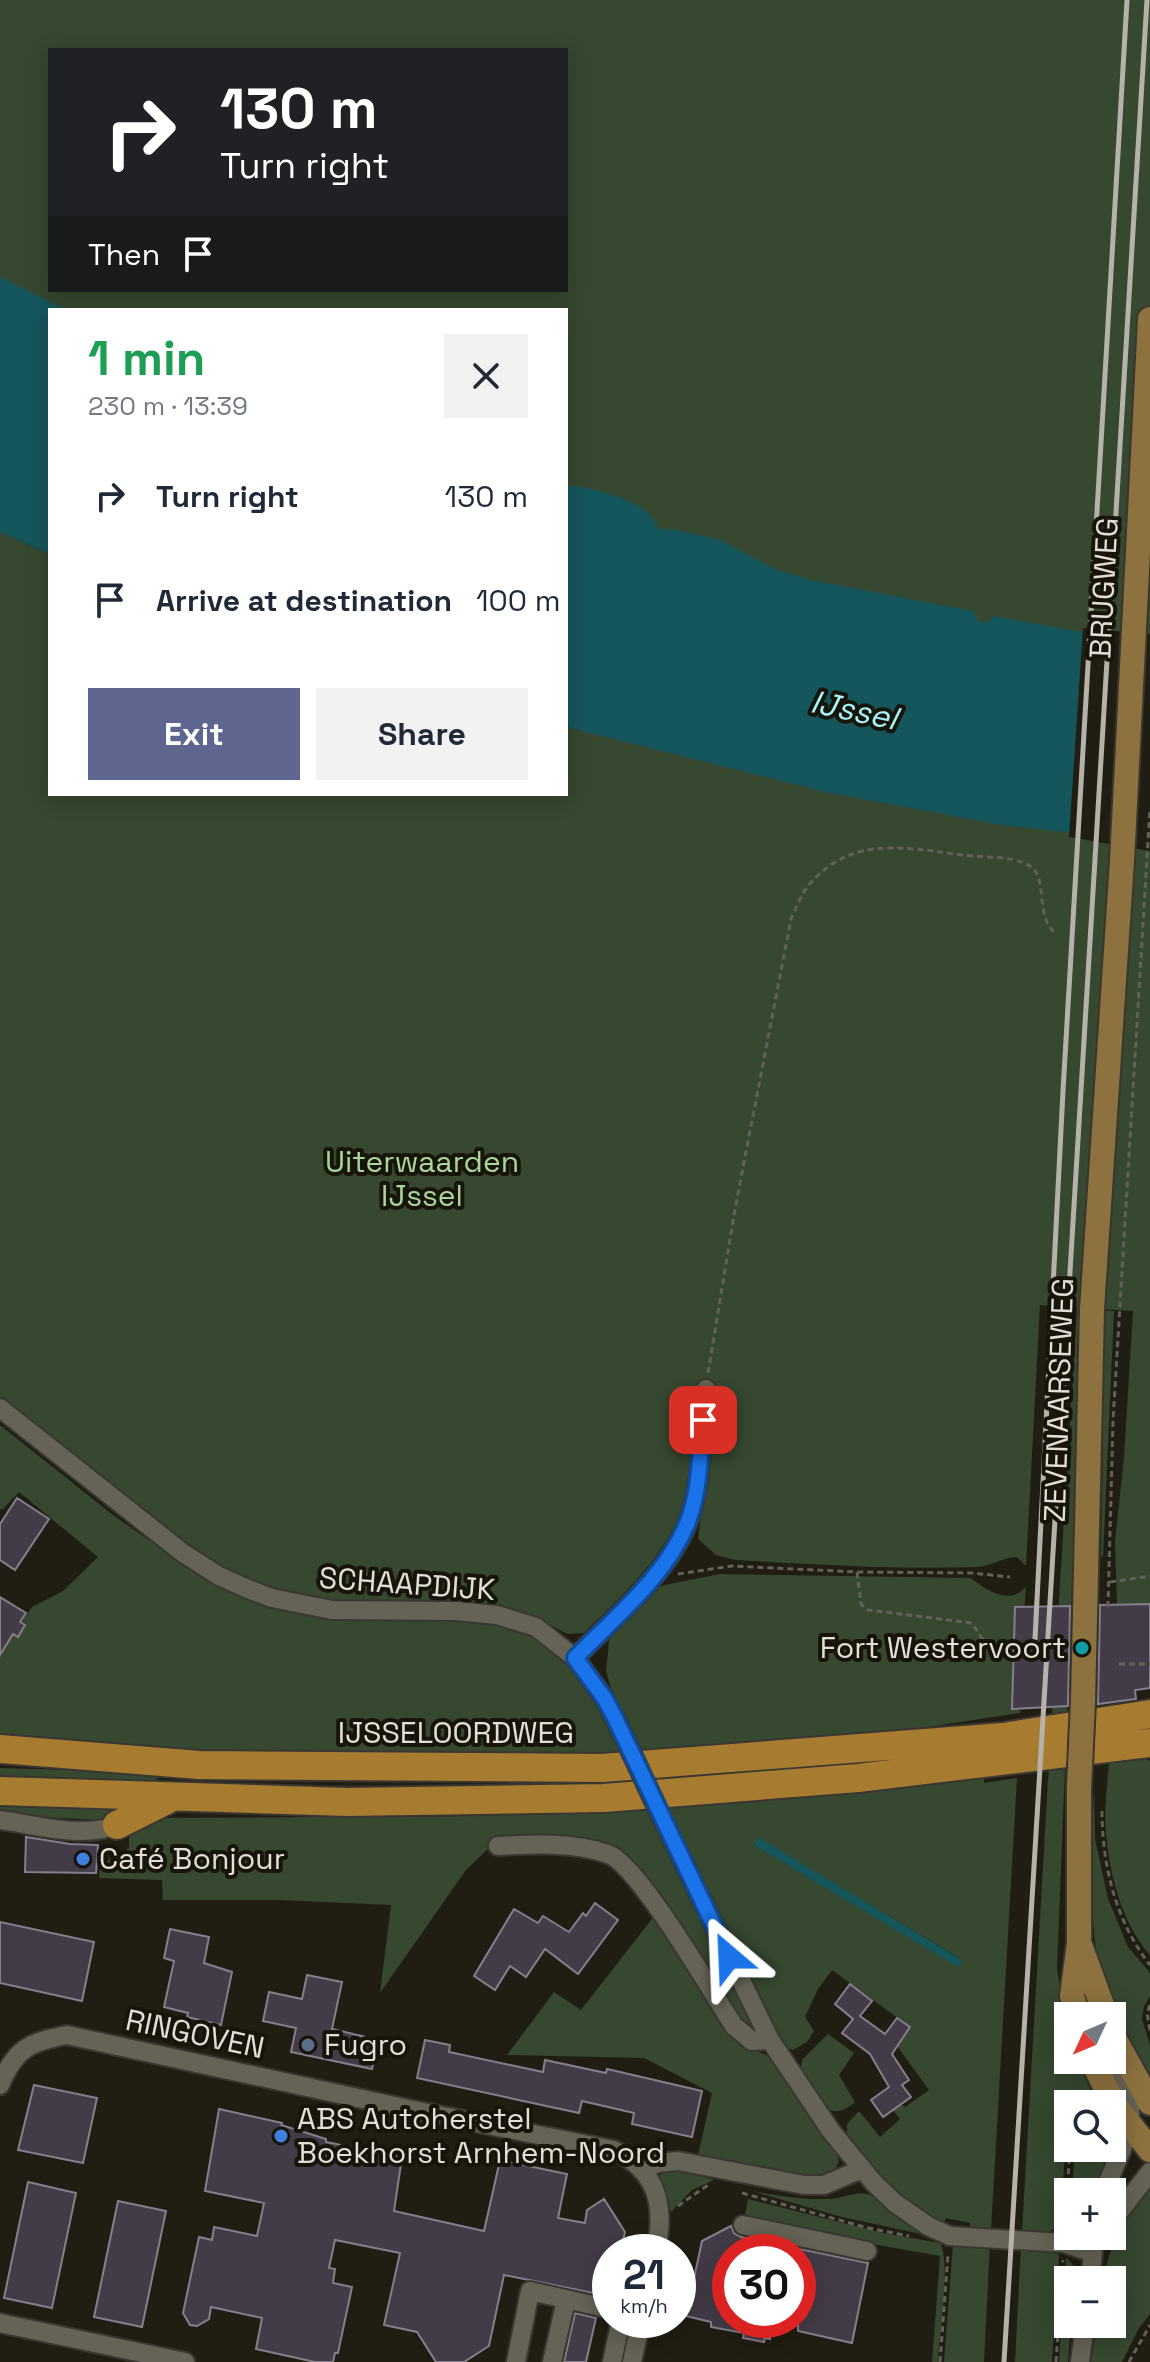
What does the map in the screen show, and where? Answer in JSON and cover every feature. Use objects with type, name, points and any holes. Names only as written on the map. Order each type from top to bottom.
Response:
[{"type":"highway","name":"IJSSELOORDWEG","points":[[0,1749],[199,1765],[602,1768],[1003,1737],[1150,1714]]},
{"type":"highway","points":[[0,1791],[347,1802],[651,1795],[858,1778],[1150,1743]]},
{"type":"highway","points":[[117,1825],[170,1798]]},
{"type":"main road","name":"BRUGWEG","points":[[1122,861],[1150,319]]},
{"type":"main road","name":"ZEVENAARSEWEG","points":[[1074,2002],[1079,1943],[1079,1788],[1092,1309],[1122,861]]},
{"type":"main road","name":"ZEVENAARSEWEG","points":[[1079,1943],[1101,2002]]},
{"type":"main road","points":[[1126,2059],[1150,2103]]},
{"type":"main road","points":[[1099,2074],[1113,2103],[1140,2126],[1150,2150]]},
{"type":"street","points":[[575,1658],[670,1557],[688,1522],[698,1481],[706,1389]]},
{"type":"street","name":"SCHAAPDIJK","points":[[0,1408],[183,1553],[219,1576],[248,1589],[283,1601],[332,1610],[456,1611],[497,1615],[536,1627],[575,1658],[605,1699],[770,2040],[831,2131],[862,2169],[895,2203],[928,2226],[950,2236],[1054,2242]]},
{"type":"street","points":[[0,1820],[58,1829],[105,1830],[117,1825]]},
{"type":"street","points":[[498,1846],[546,1843],[611,1854],[647,1891],[734,2026],[752,2041],[770,2040]]},
{"type":"street","name":"ZEVENAARSEWEG","points":[[1079,1943],[1089,2002]]},
{"type":"street","name":"RINGOVEN","points":[[0,2085],[20,2051],[36,2040],[67,2035],[614,2150],[642,2170]]},
{"type":"street","points":[[1112,2178],[1140,2126],[1117,2074]]},
{"type":"street","points":[[658,2234],[661,2210],[650,2178],[642,2170],[658,2163],[678,2161],[804,2185],[824,2185],[862,2169]]},
{"type":"street","points":[[1126,2203],[1150,2172]]},
{"type":"street","points":[[743,2225],[867,2251]]},
{"type":"street","points":[[516,2362],[530,2291],[592,2305]]},
{"type":"street","points":[[552,2362],[566,2300]]},
{"type":"street","points":[[0,2323],[185,2362]]},
{"type":"street","points":[[612,2362],[617,2338]]},
{"type":"street","points":[[632,2362],[637,2338]]},
{"type":"street","points":[[1080,2362],[1083,2338]]},
{"type":"path","name":"ZEVENAARSEWEG","points":[[1108,1608],[1113,1421],[1150,808]]},
{"type":"path","points":[[706,1389],[722,1284],[791,919],[807,887],[834,862],[873,847],[1013,860],[1031,867],[1039,875],[1043,911],[1047,925],[1054,932]]},
{"type":"path","points":[[641,1590],[672,1575],[732,1566],[972,1573],[1010,1577]]},
{"type":"path","points":[[857,1572],[861,1604],[868,1610],[972,1623],[989,1647],[1012,1655]]},
{"type":"path","points":[[1110,1582],[1150,1576]]},
{"type":"path","points":[[1119,1664],[1150,1664]]},
{"type":"path","points":[[1102,1810],[1103,1845],[1113,1892],[1125,1924],[1150,1965]]},
{"type":"path","points":[[1150,2005],[1147,2013],[1150,2031]]},
{"type":"path","points":[[732,2191],[767,2198],[868,2228],[915,2237]]},
{"type":"path","points":[[940,2362],[950,2236]]},
{"type":"path","points":[[1056,2362],[1064,2250]]},
{"type":"path","points":[[1129,2362],[1150,2325]]},
{"type":"green space","points":[[0,0],[1150,0],[1150,638],[986,623],[813,586],[675,538],[568,495],[568,308],[48,309],[0,292]]},
{"type":"green space","name":"Uiterwaarden IJssel","points":[[0,532],[48,553],[48,796],[568,796],[568,727],[654,748],[1150,847],[1150,1604],[1117,1605],[1115,1542],[1133,1311],[1083,1308],[1067,1713],[1052,1715],[1077,1307],[1040,1305],[1026,1566],[1017,1557],[981,1567],[946,1568],[735,1560],[716,1555],[698,1539],[701,1516],[680,1516],[649,1565],[584,1633],[567,1634],[538,1618],[497,1608],[311,1600],[253,1583],[213,1564],[176,1540],[0,1399]]},
{"type":"green space","points":[[1100,1310],[1114,1311],[1103,1557],[1101,1555],[1103,1451]]},
{"type":"green space","points":[[0,1425],[113,1515],[200,1576],[256,1603],[338,1619],[477,1620],[503,1624],[528,1634],[550,1646],[577,1670],[603,1714],[623,1759],[447,1761],[0,1744],[0,1651],[32,1607],[63,1591],[98,1557],[19,1492],[2,1510],[0,1508]]},
{"type":"green space","points":[[720,1574],[970,1578],[1005,1596],[1019,1593],[1026,1587],[1017,1710],[1020,1713],[876,1735],[644,1752],[615,1701],[606,1671],[610,1632],[644,1594],[664,1585]]},
{"type":"green space","points":[[1142,1757],[1150,1761],[1150,1955],[1132,1928],[1119,1897],[1110,1864],[1105,1824],[1109,1763]]},
{"type":"green space","points":[[1065,1767],[1057,1969],[1063,2002],[1054,2002],[1054,2074],[1083,2074],[1091,2090],[1054,2090],[1054,2162],[1064,2162],[1063,2178],[1054,2178],[1054,2229],[1034,2233],[1022,2232],[1049,1770]]},
{"type":"green space","points":[[0,1768],[158,1776],[156,1788],[0,1782]]},
{"type":"green space","points":[[984,1776],[984,1783],[1017,1778],[991,2230],[970,2229],[970,2223],[946,2218],[943,2224],[928,2215],[891,2186],[847,2138],[847,2124],[859,2111],[880,2137],[900,2119],[893,2110],[901,2104],[905,2107],[929,2090],[897,2046],[910,2027],[832,1970],[818,1989],[805,2017],[814,2031],[807,2042],[793,2050],[784,2046],[663,1805]],"holes":[[[758,1838],[961,1959],[958,1966],[754,1845]]]},
{"type":"green space","points":[[1094,1784],[1095,1839],[1108,1899],[1128,1947],[1150,1973],[1150,1996],[1142,2019],[1150,2045],[1150,2079],[1126,2043],[1126,2002],[1108,2002],[1105,1993],[1094,1934]]},
{"type":"green space","points":[[0,1804],[110,1809],[111,1816],[100,1820],[0,1815]]},
{"type":"green space","points":[[647,1805],[753,2026],[746,2025],[737,2017],[625,1857],[495,1842],[466,1870],[380,1993],[391,1905],[279,1900],[163,1900],[162,1880],[99,1878],[100,1865],[129,1848],[129,1833],[160,1818],[483,1816]]},
{"type":"green space","points":[[655,1915],[751,2048],[774,2059],[837,2153],[839,2161],[832,2174],[820,2177],[786,2176],[697,2160],[712,2093],[644,2058],[507,2055],[554,1992],[581,2010]]},
{"type":"green space","points":[[828,2034],[854,2053],[839,2075],[855,2102],[837,2111],[830,2110],[817,2099],[800,2074],[802,2060]]},
{"type":"green space","points":[[1074,2162],[1106,2162],[1101,2178],[1073,2178]]},
{"type":"green space","points":[[674,2168],[714,2180],[692,2190],[671,2212],[658,2176]]},
{"type":"green space","points":[[1150,2189],[1150,2314],[1139,2328],[1122,2362],[1091,2362],[1095,2338],[1126,2338],[1126,2266],[1107,2266],[1112,2250],[1126,2250],[1126,2215],[1140,2196]]},
{"type":"green space","points":[[752,2191],[818,2199],[871,2195],[921,2234],[842,2217]]},
{"type":"green space","points":[[748,2199],[883,2233],[940,2243],[944,2282],[938,2362],[932,2362],[940,2256],[744,2221]]},
{"type":"green space","points":[[990,2243],[984,2362],[944,2362],[953,2244]]},
{"type":"green space","points":[[1021,2245],[1048,2248],[1059,2255],[1058,2266],[1054,2266],[1052,2362],[1015,2362]]},
{"type":"green space","points":[[1061,2338],[1070,2338],[1068,2362],[1059,2362]]},
{"type":"water","points":[[0,277],[63,308],[48,308],[48,553],[0,532]]},
{"type":"water","name":"IJssel","points":[[568,485],[598,491],[641,507],[660,530],[672,529],[720,540],[777,570],[811,580],[973,611],[978,621],[986,623],[994,616],[1098,635],[1091,835],[1002,825],[826,792],[568,728]]},
{"type":"water","points":[[758,1837],[962,1960],[958,1967],[754,1845]]},
{"type":"pier","points":[[1083,628],[1150,634],[1150,851],[1069,837]]},
{"type":"building","points":[[17,1498],[49,1519],[15,1570],[0,1560],[0,1524]]},
{"type":"building","points":[[0,1597],[26,1613],[20,1622],[25,1625],[18,1637],[13,1634],[0,1655]]},
{"type":"building","points":[[1150,1604],[1150,1688],[1135,1690],[1136,1699],[1098,1704],[1100,1605]]},
{"type":"building","points":[[1070,1606],[1068,1706],[1012,1709],[1015,1607]]},
{"type":"building","points":[[26,1837],[98,1845],[96,1873],[25,1872]]},
{"type":"building","points":[[595,1903],[618,1920],[578,1974],[545,1949],[526,1977],[510,1966],[495,1990],[474,1976],[514,1909],[538,1923],[543,1916],[569,1932]]},
{"type":"building","points":[[0,1922],[94,1942],[82,2001],[0,1983]]},
{"type":"building","points":[[170,1929],[209,1937],[204,1963],[232,1972],[221,2025],[187,2017],[188,2013],[164,2007],[174,1961],[164,1958]]},
{"type":"building","points":[[307,1975],[342,1982],[332,2029],[379,2040],[372,2069],[291,2052],[296,2028],[263,2021],[269,1992],[302,1999]]},
{"type":"building","points":[[850,1984],[872,2001],[860,2016],[885,2034],[897,2018],[910,2027],[892,2054],[909,2080],[902,2085],[911,2097],[883,2117],[871,2100],[889,2087],[870,2054],[842,2033],[853,2019],[835,2004]]},
{"type":"building","points":[[425,2040],[450,2045],[449,2052],[543,2072],[545,2060],[606,2073],[607,2069],[702,2091],[692,2137],[632,2124],[634,2113],[582,2101],[579,2113],[417,2078]]},
{"type":"building","points":[[34,2085],[97,2098],[83,2163],[18,2150]]},
{"type":"building","points":[[219,2109],[282,2123],[326,2139],[326,2142],[391,2155],[394,2153],[401,2164],[394,2211],[484,2231],[500,2160],[567,2174],[558,2218],[585,2223],[587,2210],[604,2199],[625,2232],[592,2234],[592,2293],[504,2275],[489,2346],[464,2362],[436,2362],[417,2332],[384,2325],[400,2253],[335,2240],[329,2268],[335,2269],[333,2283],[352,2287],[338,2353],[335,2353],[333,2362],[315,2362],[256,2349],[262,2318],[211,2307],[209,2319],[197,2326],[190,2325],[183,2313],[199,2237],[212,2240],[214,2227],[257,2236],[264,2203],[205,2191]]},
{"type":"building","points":[[28,2182],[76,2193],[52,2308],[4,2298]]},
{"type":"building","points":[[118,2201],[166,2211],[142,2327],[94,2317]]},
{"type":"building","points":[[731,2226],[736,2234],[716,2234]]},
{"type":"building","points":[[712,2236],[712,2327],[711,2322],[696,2318],[696,2269],[702,2241]]},
{"type":"building","points":[[816,2252],[868,2263],[852,2343],[816,2335]]},
{"type":"building","points":[[575,2313],[592,2317],[592,2336],[586,2362],[564,2362]]},
{"type":"building","points":[[743,2338],[765,2338],[764,2342]]},
{"type":"railway","points":[[1035,1639],[1063,1091],[1127,0]]},
{"type":"railway","points":[[1004,2362],[1147,0]]},
{"type":"place","name":"Fort Westervoort","points":[[1082,1648]]},
{"type":"place","name":"Café Bonjour","points":[[83,1859]]},
{"type":"place","name":"Fugro","points":[[308,2045]]},
{"type":"place","name":"ABS Autoherstel Boekhorst Arnhem-Noord","points":[[281,2136]]},
{"type":"route","points":[[703,1420],[698,1481],[688,1522],[670,1557],[575,1658],[615,1718],[729,1957]]}]
